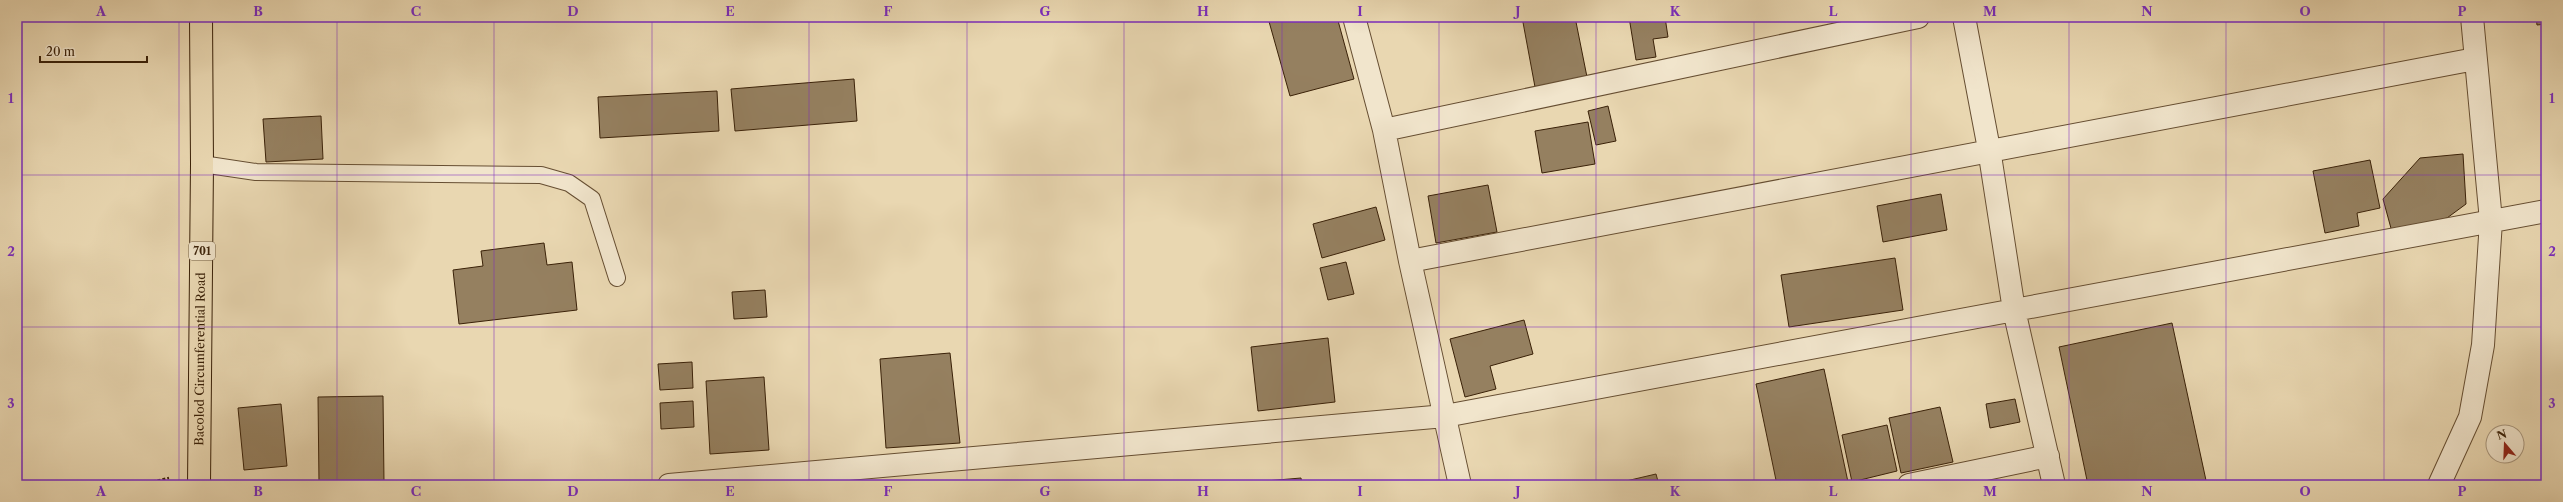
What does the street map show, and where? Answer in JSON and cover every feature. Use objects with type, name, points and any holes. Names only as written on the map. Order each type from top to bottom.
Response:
[{"type":"main road","name":"Bacolod Circumferential Road","points":[[199,485],[202,164],[201,17]]},
{"type":"street","points":[[1354,17],[1384,130],[1410,261],[1460,485]]},
{"type":"street","points":[[1384,130],[1918,17]]},
{"type":"street","points":[[1964,17],[1989,149],[2014,310],[2054,485]]},
{"type":"street","points":[[2439,485],[2470,417],[2483,345],[2491,221],[2472,17]]},
{"type":"street","points":[[1410,261],[1989,149],[2475,59]]},
{"type":"street","points":[[669,485],[1444,416],[2546,211]]},
{"type":"street","points":[[1912,485],[2048,456]]},
{"type":"lane","points":[[202,164],[256,172],[541,175],[569,183],[592,199],[617,278]]},
{"type":"building","points":[[1337,17],[1354,79],[1290,96],[1268,18]]},
{"type":"building","points":[[1522,17],[1575,17],[1587,77],[1535,87]]},
{"type":"building","points":[[1583,17],[1604,17],[1584,21]]},
{"type":"building","points":[[1629,17],[1665,17],[1668,37],[1653,39],[1656,57],[1636,60]]},
{"type":"building","points":[[2536,17],[2546,17],[2546,24],[2537,25]]},
{"type":"building","points":[[854,79],[857,121],[735,131],[731,89]]},
{"type":"building","points":[[717,91],[719,131],[600,138],[598,97]]},
{"type":"building","points":[[1608,106],[1616,141],[1596,145],[1588,111]]},
{"type":"building","points":[[321,116],[323,159],[266,162],[263,119]]},
{"type":"building","points":[[1588,122],[1595,164],[1542,173],[1535,131]]},
{"type":"building","points":[[2463,154],[2466,204],[2447,218],[2392,232],[2383,199],[2420,158]]},
{"type":"building","points":[[2370,160],[2380,208],[2357,213],[2359,226],[2325,233],[2313,171]]},
{"type":"building","points":[[1488,185],[1497,232],[1436,243],[1428,196]]},
{"type":"building","points":[[1941,194],[1947,230],[1883,242],[1877,206]]},
{"type":"building","points":[[1376,207],[1385,240],[1322,258],[1313,224]]},
{"type":"building","points":[[544,243],[547,265],[572,262],[577,310],[459,324],[453,270],[483,266],[481,251]]},
{"type":"building","points":[[1895,258],[1903,310],[1789,327],[1781,275]]},
{"type":"building","points":[[1346,262],[1354,294],[1328,300],[1320,268]]},
{"type":"building","points":[[765,290],[767,317],[734,319],[732,292]]},
{"type":"building","points":[[1524,320],[1533,354],[1490,366],[1496,389],[1465,397],[1450,339]]},
{"type":"building","points":[[2172,323],[2207,485],[2088,485],[2059,347]]},
{"type":"building","points":[[1328,338],[1335,402],[1258,411],[1251,347]]},
{"type":"building","points":[[950,353],[960,443],[886,448],[880,359]]},
{"type":"building","points":[[692,362],[693,388],[660,390],[658,364]]},
{"type":"building","points":[[1824,369],[1848,482],[1832,485],[1777,485],[1756,384]]},
{"type":"building","points":[[764,377],[769,450],[710,454],[706,381]]},
{"type":"building","points":[[383,396],[384,483],[319,484],[318,397]]},
{"type":"building","points":[[2015,399],[2020,422],[1990,428],[1986,404]]},
{"type":"building","points":[[693,401],[694,427],[661,429],[660,403]]},
{"type":"building","points":[[281,404],[287,466],[244,470],[238,408]]},
{"type":"building","points":[[1940,407],[1953,462],[1901,473],[1889,418]]},
{"type":"building","points":[[1887,425],[1897,471],[1852,482],[1842,435]]},
{"type":"building","points":[[1656,474],[1659,485],[1609,485]]},
{"type":"building","points":[[1301,478],[1302,485],[1254,485],[1254,482]]}]
